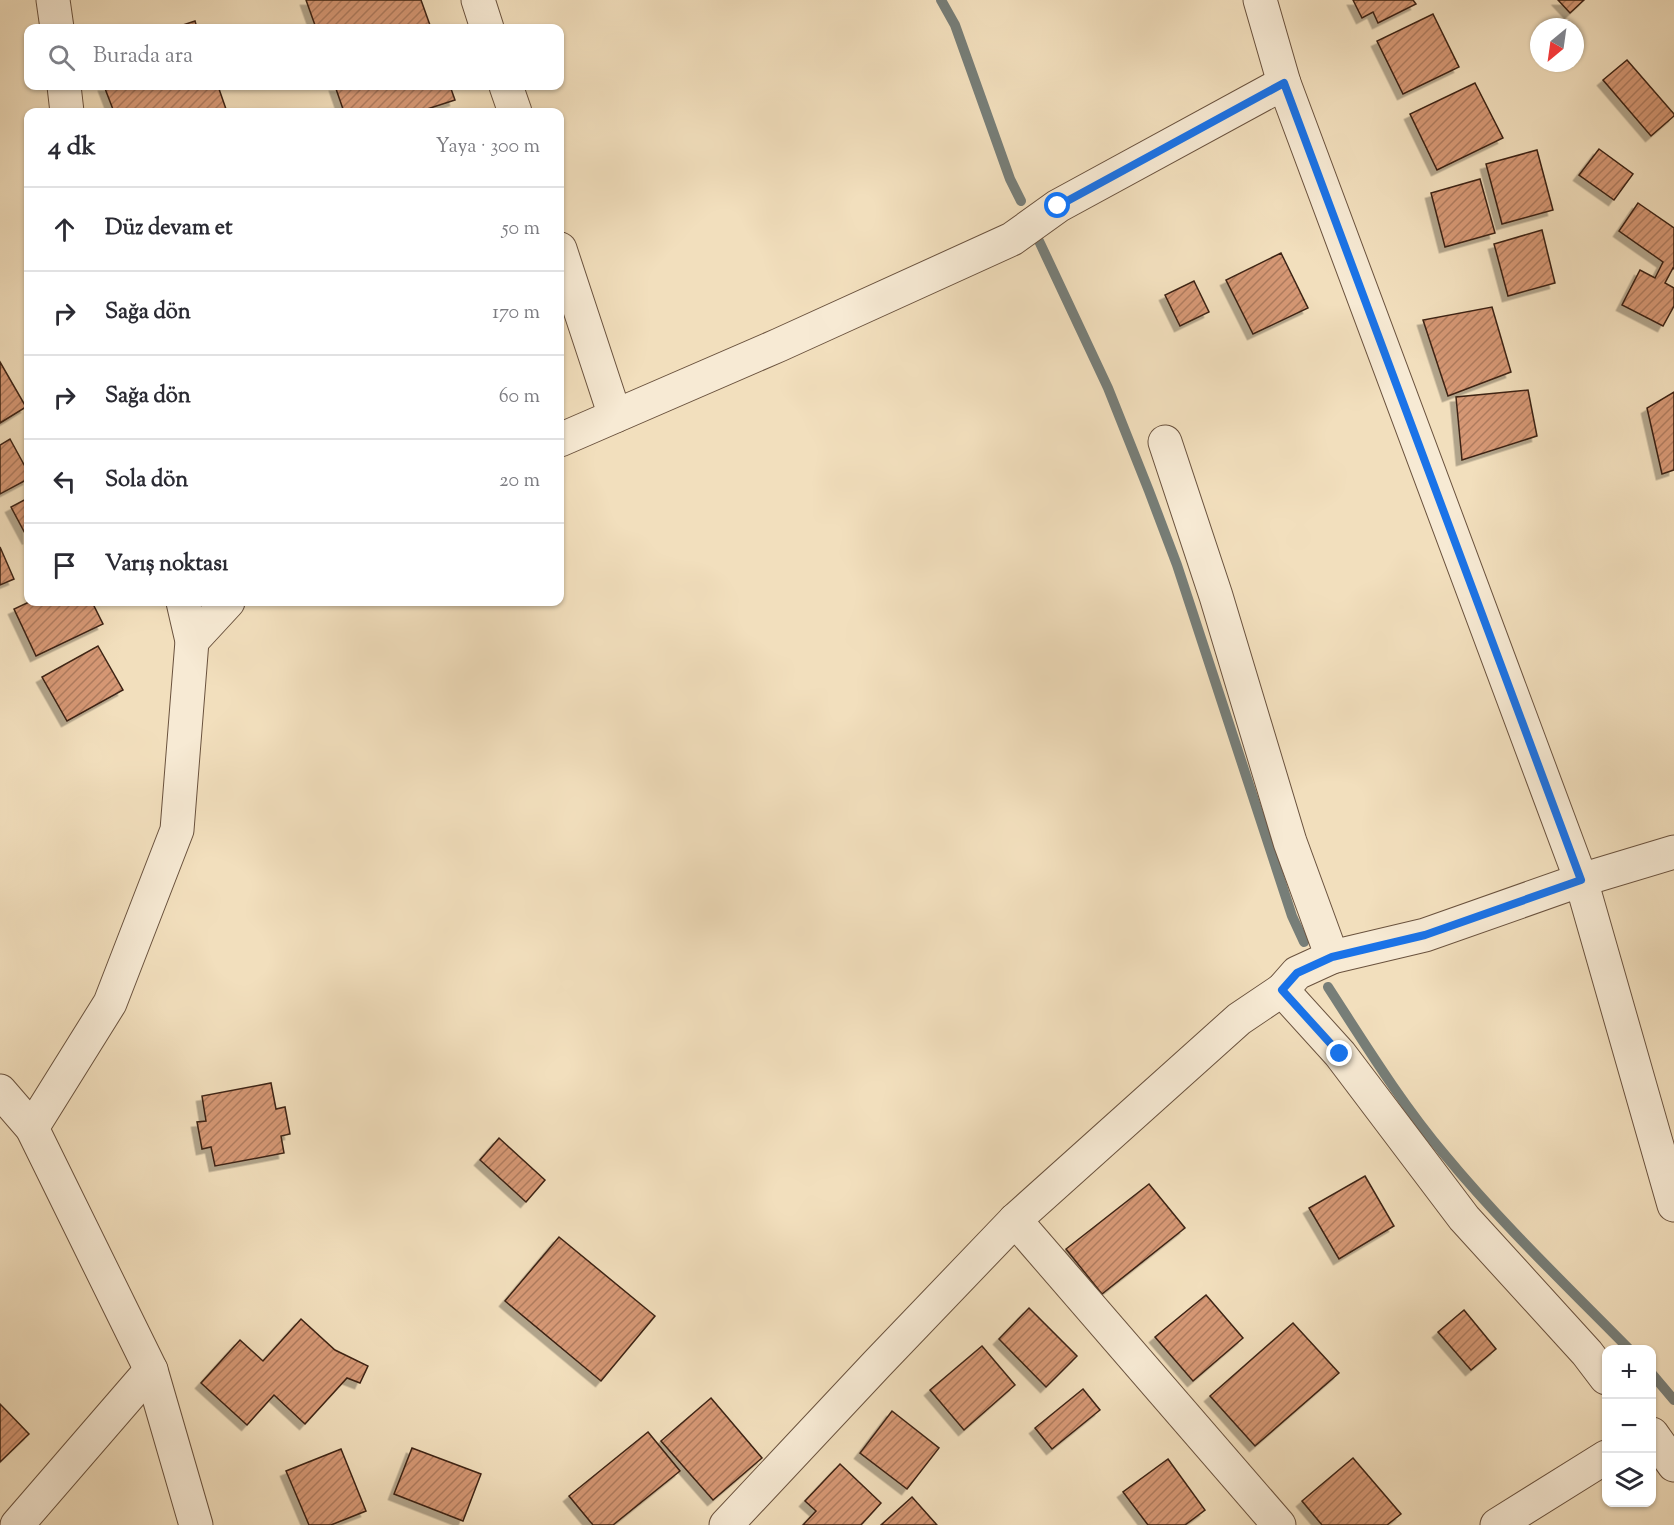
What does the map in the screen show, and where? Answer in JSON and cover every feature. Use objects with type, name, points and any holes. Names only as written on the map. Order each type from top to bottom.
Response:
[{"type":"street","points":[[53,0],[56,24]]},
{"type":"street","points":[[477,0],[486,24]]},
{"type":"street","points":[[1260,0],[1284,83],[1581,880],[1674,1205]]},
{"type":"street","points":[[564,438],[779,345],[1012,239],[1058,206],[1284,83]]},
{"type":"street","points":[[64,90],[67,108]]},
{"type":"street","points":[[507,90],[514,108]]},
{"type":"street","points":[[564,261],[615,416]]},
{"type":"street","points":[[1165,442],[1216,596],[1290,842],[1332,957]]},
{"type":"street","points":[[32,1128],[110,1003],[177,830],[192,641],[184,606]]},
{"type":"street","points":[[192,641],[224,606]]},
{"type":"street","points":[[726,1525],[1015,1220],[1239,1019],[1289,981],[1332,957],[1425,935],[1581,880],[1674,852]]},
{"type":"street","points":[[1289,981],[1340,1054],[1464,1218],[1587,1353],[1602,1373]]},
{"type":"street","points":[[0,1091],[32,1128],[151,1370],[195,1525]]},
{"type":"street","points":[[1015,1220],[1279,1525]]},
{"type":"street","points":[[17,1525],[151,1370]]},
{"type":"street","points":[[1656,1440],[1674,1465]]},
{"type":"street","points":[[1497,1525],[1602,1459]]},
{"type":"building","points":[[306,0],[421,0],[430,24],[315,24]]},
{"type":"building","points":[[1353,0],[1413,0],[1416,4],[1378,23],[1373,12],[1362,18]]},
{"type":"building","points":[[1558,0],[1584,0],[1570,13]]},
{"type":"building","points":[[1433,14],[1459,67],[1403,94],[1377,41]]},
{"type":"building","points":[[1627,60],[1674,114],[1651,136],[1603,80]]},
{"type":"building","points":[[1475,83],[1503,138],[1437,170],[1410,114]]},
{"type":"building","points":[[106,90],[219,90],[226,108],[112,108]]},
{"type":"building","points":[[336,90],[451,90],[455,100],[430,108],[343,108]]},
{"type":"building","points":[[1599,149],[1633,174],[1614,200],[1579,175]]},
{"type":"building","points":[[1537,150],[1553,210],[1502,224],[1486,164]]},
{"type":"building","points":[[1480,179],[1495,233],[1445,247],[1431,193]]},
{"type":"building","points":[[1638,203],[1674,228],[1674,269],[1665,283],[1674,288],[1674,306],[1663,326],[1622,305],[1640,270],[1655,278],[1663,262],[1619,231]]},
{"type":"building","points":[[1542,230],[1555,283],[1508,296],[1494,244]]},
{"type":"building","points":[[1281,253],[1308,308],[1253,334],[1226,280]]},
{"type":"building","points":[[1194,281],[1209,312],[1180,326],[1165,295]]},
{"type":"building","points":[[1492,307],[1511,372],[1448,396],[1423,320]]},
{"type":"building","points":[[0,362],[24,404],[24,408],[0,423]]},
{"type":"building","points":[[1528,390],[1537,436],[1462,460],[1456,397]]},
{"type":"building","points":[[1674,392],[1674,470],[1662,474],[1647,408]]},
{"type":"building","points":[[10,439],[24,465],[24,481],[0,494],[0,445]]},
{"type":"building","points":[[24,500],[24,531],[11,507]]},
{"type":"building","points":[[0,547],[14,579],[0,585]]},
{"type":"building","points":[[24,604],[94,606],[103,624],[36,656],[14,609]]},
{"type":"building","points":[[98,646],[123,690],[67,721],[42,677]]},
{"type":"building","points":[[271,1083],[276,1109],[285,1107],[290,1134],[281,1136],[284,1153],[215,1166],[211,1147],[202,1149],[197,1122],[206,1121],[202,1096]]},
{"type":"building","points":[[499,1138],[545,1180],[526,1202],[480,1160]]},
{"type":"building","points":[[1365,1176],[1394,1226],[1339,1259],[1309,1208]]},
{"type":"building","points":[[1149,1184],[1185,1228],[1102,1294],[1066,1249]]},
{"type":"building","points":[[559,1237],[655,1316],[601,1381],[505,1301]]},
{"type":"building","points":[[1206,1295],[1243,1338],[1193,1381],[1155,1337]]},
{"type":"building","points":[[1029,1308],[1077,1356],[1046,1387],[999,1339]]},
{"type":"building","points":[[1464,1310],[1496,1349],[1471,1370],[1438,1332]]},
{"type":"building","points":[[301,1319],[335,1350],[368,1366],[360,1383],[347,1378],[305,1424],[274,1395],[247,1425],[201,1383],[240,1340],[263,1361]]},
{"type":"building","points":[[1293,1323],[1339,1373],[1255,1446],[1210,1396]]},
{"type":"building","points":[[982,1346],[1015,1385],[964,1430],[930,1390]]},
{"type":"building","points":[[1083,1389],[1100,1410],[1052,1449],[1035,1428]]},
{"type":"building","points":[[711,1398],[762,1458],[713,1500],[661,1441]]},
{"type":"building","points":[[0,1404],[29,1434],[0,1462]]},
{"type":"building","points":[[892,1411],[939,1448],[907,1489],[860,1453]]},
{"type":"building","points":[[648,1432],[680,1471],[613,1525],[593,1525],[569,1496]]},
{"type":"building","points":[[412,1448],[481,1474],[463,1521],[394,1494]]},
{"type":"building","points":[[341,1449],[366,1511],[331,1525],[309,1525],[286,1471]]},
{"type":"building","points":[[1353,1458],[1401,1514],[1387,1525],[1322,1525],[1302,1501]]},
{"type":"building","points":[[1168,1459],[1205,1510],[1185,1525],[1148,1525],[1123,1492]]},
{"type":"building","points":[[840,1464],[881,1503],[861,1525],[803,1525],[816,1511],[805,1501]]},
{"type":"building","points":[[912,1497],[937,1525],[881,1525]]},
{"type":"waterway","points":[[941,0],[955,25],[1010,179],[1021,201]]},
{"type":"waterway","points":[[1039,241],[1108,388],[1177,565],[1292,916],[1304,942]]},
{"type":"waterway","points":[[1328,987],[1398,1094],[1445,1155],[1512,1230],[1625,1345]]},
{"type":"waterway","points":[[1656,1379],[1674,1400]]},
{"type":"route","points":[[1058,206],[1284,83],[1581,880],[1425,935],[1332,957],[1297,973],[1282,990],[1340,1054]]}]
